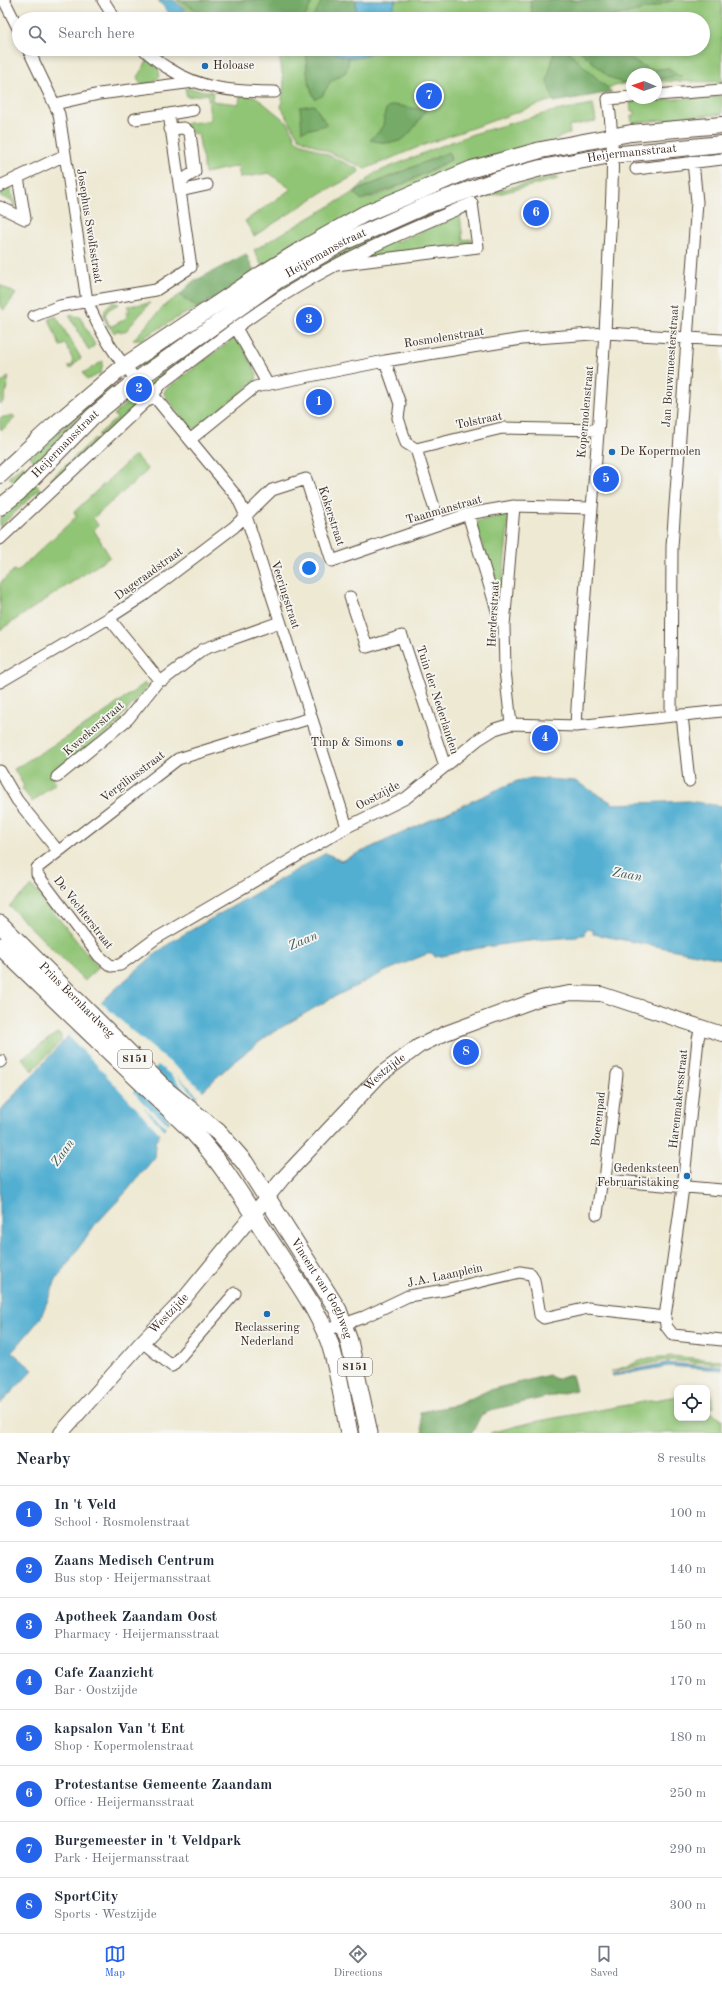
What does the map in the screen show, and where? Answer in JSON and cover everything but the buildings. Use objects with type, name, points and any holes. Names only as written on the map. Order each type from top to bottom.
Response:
[{"type":"main road","name":"Heijermansstraat","points":[[0,476],[52,427],[124,366],[262,274],[364,214],[472,169],[541,150],[611,136],[722,125]]},
{"type":"main road","name":"Heijermansstraat","points":[[6,500],[92,417],[137,380],[278,280],[344,242],[427,205],[497,180],[541,168],[611,155],[722,144]]},
{"type":"main road","points":[[0,476],[6,500]]},
{"type":"main road","name":"Prins Bernhardweg","points":[[0,924],[63,998]]},
{"type":"main road","name":"Prins Bernhardweg","points":[[0,946],[63,998],[168,1092],[199,1127],[212,1153],[231,1178],[254,1214]]},
{"type":"main road","name":"Prins Bernhardweg","points":[[199,1127],[229,1143],[267,1199]]},
{"type":"main road","name":"Vincent van Goghweg","points":[[267,1199],[334,1302],[344,1324],[354,1359],[369,1433]]},
{"type":"main road","name":"Vincent van Goghweg","points":[[254,1214],[311,1305],[324,1331],[336,1366],[349,1433]]},
{"type":"street","points":[[4,0],[12,16]]},
{"type":"street","points":[[103,0],[111,12]]},
{"type":"street","name":"Josephus Swolfsstraat","points":[[31,56],[60,114],[87,301],[96,322],[124,366],[137,380]]},
{"type":"street","points":[[152,56],[168,68],[195,82],[235,92],[275,92]]},
{"type":"street","points":[[164,85],[168,68]]},
{"type":"street","points":[[55,104],[99,94],[195,82]]},
{"type":"street","points":[[662,95],[722,90]]},
{"type":"street","name":"Kopermolenstraat","points":[[576,726],[580,641],[606,333],[612,199],[611,136],[608,99],[626,98]]},
{"type":"street","points":[[135,119],[193,110]]},
{"type":"street","points":[[34,316],[60,306],[156,290],[191,268],[169,114]]},
{"type":"street","points":[[170,129],[184,128],[190,133],[195,172],[179,187]]},
{"type":"street","name":"Josephus Swolfsstraat","points":[[0,186],[65,154]]},
{"type":"street","name":"Heijermansstraat","points":[[636,169],[722,159]]},
{"type":"street","name":"Jan Bouwmeesterstraat","points":[[689,781],[677,715],[672,547],[697,202],[693,162]]},
{"type":"street","points":[[0,207],[25,219],[18,178]]},
{"type":"street","points":[[179,187],[207,186]]},
{"type":"street","name":"Heijermansstraat","points":[[236,328],[297,287],[336,266],[404,232],[472,203],[478,247],[336,266]]},
{"type":"street","points":[[153,394],[162,383],[236,328],[267,383]]},
{"type":"street","name":"Rosmolenstraat","points":[[191,439],[255,387],[267,383],[384,361],[520,339],[606,333],[722,340]]},
{"type":"street","points":[[384,361],[400,404],[398,418],[406,443],[416,450],[439,523]]},
{"type":"street","name":"Heijermansstraat","points":[[0,539],[153,394]]},
{"type":"street","name":"Veeringstraat","points":[[153,394],[237,497],[246,516],[347,827]]},
{"type":"street","name":"Tolstraat","points":[[416,450],[502,428],[597,430]]},
{"type":"street","name":"Dageraadstraat","points":[[0,682],[109,618],[143,596],[246,516],[272,490],[306,479]]},
{"type":"street","name":"Kokerstraat","points":[[306,479],[332,561]]},
{"type":"street","name":"Taanmanstraat","points":[[332,561],[468,514],[514,506],[591,508]]},
{"type":"street","name":"Herderstraat","points":[[511,724],[505,670],[504,626],[514,506]]},
{"type":"street","points":[[468,514],[498,614],[504,626]]},
{"type":"street","name":"Tuin der Nederlanden","points":[[350,597],[368,647],[402,636],[445,766]]},
{"type":"street","points":[[109,618],[153,675],[159,680]]},
{"type":"street","name":"Kweekerstraat","points":[[57,777],[128,719],[159,680],[163,680],[204,649],[280,622]]},
{"type":"street","name":"Oostzijde","points":[[111,966],[120,966],[155,939],[347,827],[406,798],[479,739],[495,729],[511,724],[576,726],[722,711]]},
{"type":"street","name":"Vergiliusstraat","points":[[36,874],[37,868],[178,759],[311,718]]},
{"type":"street","points":[[0,771],[18,800],[58,851]]},
{"type":"street","name":"De Vechterstraat","points":[[36,874],[99,956],[111,966]]},
{"type":"street","name":"Westzijde","points":[[62,1433],[142,1342],[183,1300],[283,1178],[381,1074],[419,1046],[446,1033],[540,998],[555,994],[587,992],[625,1001],[722,1034]]},
{"type":"street","name":"Harenmakersstraat","points":[[665,1317],[683,1188],[698,1039],[701,1026]]},
{"type":"street","name":"Boerenpad","points":[[597,1214],[601,1185],[605,1180],[617,1074]]},
{"type":"street","points":[[605,1180],[683,1188],[722,1190]]},
{"type":"street","name":"J.A. Laanplein","points":[[324,1331],[344,1324],[408,1296],[445,1290],[520,1272],[531,1274],[534,1280],[540,1315],[544,1318],[588,1308],[665,1317]]},
{"type":"street","name":"Westzijde","points":[[142,1342],[172,1366],[235,1293]]},
{"type":"street","points":[[665,1317],[666,1326],[673,1335],[722,1340]]},
{"type":"green space","points":[[176,0],[722,0],[722,82],[662,81],[662,68],[626,68],[626,83],[546,102],[421,146],[365,169],[299,138],[281,107],[284,84],[279,56],[710,56],[710,12],[189,12]]},
{"type":"green space","points":[[179,0],[313,0],[307,12],[199,12]]},
{"type":"green space","points":[[322,0],[356,0],[356,12],[316,12]]},
{"type":"green space","points":[[530,0],[674,0],[632,12],[532,12]]},
{"type":"green space","points":[[307,56],[344,56],[349,58],[346,72],[331,81],[322,96],[315,99],[307,74]]},
{"type":"green space","points":[[553,56],[573,56],[612,92],[554,102],[547,81]]},
{"type":"green space","points":[[586,56],[627,56],[647,68],[626,68],[626,82],[622,83],[609,77]]},
{"type":"green space","points":[[148,60],[158,68],[160,76],[153,83],[141,84],[137,77]]},
{"type":"green space","points":[[669,68],[678,76],[683,76],[662,78],[662,69]]},
{"type":"green space","points":[[185,88],[213,92],[212,101],[239,104],[240,95],[256,97],[289,124],[296,140],[358,169],[359,171],[356,175],[323,192],[254,236],[245,221],[291,189],[269,173],[240,178],[238,166],[205,173],[198,133],[194,134],[184,125],[188,123],[210,121],[208,94],[187,97]]},
{"type":"green space","points":[[722,96],[722,114],[632,123],[631,116],[635,115],[635,111],[631,111],[630,104],[662,104],[662,100]]},
{"type":"green space","points":[[593,104],[596,121],[569,126],[570,133],[551,141],[532,145],[263,268],[254,250],[354,192],[359,198],[365,199],[375,196],[404,184],[451,160],[449,152],[355,191],[375,173],[473,134],[550,112]]},
{"type":"green space","points":[[314,105],[327,125],[302,131],[300,107]]},
{"type":"green space","points":[[394,105],[419,109],[430,106],[412,131],[400,140],[393,143],[370,140],[382,127],[386,110],[390,106]]},
{"type":"green space","points":[[449,152],[451,160],[400,185],[361,200],[354,192]]},
{"type":"green space","points":[[557,176],[558,179],[462,203],[437,211],[319,270],[144,397],[101,438],[98,435],[117,418],[114,414],[156,377],[281,285],[363,239],[480,192],[496,191]]},
{"type":"green space","points":[[10,187],[14,202],[0,196],[0,190]]},
{"type":"green space","points":[[465,211],[469,214],[460,215],[463,240],[472,239],[472,243],[377,259],[362,255],[394,239],[396,242],[450,219],[449,215]]},
{"type":"green space","points":[[246,254],[255,273],[198,308],[180,295],[191,283]]},
{"type":"green space","points":[[267,282],[144,366],[135,367],[198,324]]},
{"type":"green space","points":[[0,285],[16,294],[4,310],[0,306]]},
{"type":"green space","points":[[180,295],[198,308],[180,316],[140,340],[133,340],[166,304]]},
{"type":"green space","points":[[113,302],[119,304],[109,309],[105,315],[109,325],[112,326],[125,319],[127,316],[126,312],[130,311],[127,306],[150,303],[125,332],[117,330],[115,333],[108,325],[104,317],[105,309]]},
{"type":"green space","points":[[69,315],[80,317],[95,345],[89,351]]},
{"type":"green space","points":[[56,316],[81,358],[70,369],[68,366],[73,365],[73,361],[66,344],[60,346],[49,319]]},
{"type":"green space","points":[[233,339],[239,341],[257,373],[256,380],[198,428],[190,429],[164,394],[165,390]]},
{"type":"green space","points":[[103,361],[101,373],[87,380],[83,373]]},
{"type":"green space","points":[[9,376],[4,401],[0,405],[0,384]]},
{"type":"green space","points":[[117,378],[111,387],[62,433],[37,464],[30,457]]},
{"type":"green space","points":[[13,415],[15,418],[3,429],[0,429],[0,418]]},
{"type":"green space","points":[[95,438],[97,441],[54,481],[51,479]]},
{"type":"green space","points":[[135,455],[148,470],[93,518],[98,525],[94,530],[110,557],[0,630],[0,583],[14,570],[17,572],[77,516],[74,512]]},
{"type":"green space","points":[[23,465],[30,472],[17,482],[14,482],[9,477]]},
{"type":"green space","points":[[35,483],[43,492],[40,494],[37,491],[0,527],[0,518]]},
{"type":"green space","points":[[509,514],[501,601],[475,522]]},
{"type":"green space","points":[[145,683],[147,688],[120,718],[121,721],[105,735],[54,771],[55,777],[53,778],[56,783],[32,802],[22,788],[24,786],[14,769],[96,719]]},
{"type":"green space","points":[[32,886],[98,967],[85,981],[9,906]]},
{"type":"green space","points":[[57,1033],[61,1035],[61,1041],[32,1071],[22,1058]]},
{"type":"green space","points":[[672,1356],[722,1361],[722,1364],[666,1360],[611,1372],[648,1358]]},
{"type":"green space","points":[[549,1375],[555,1379],[572,1375],[576,1390],[495,1409],[481,1415],[472,1433],[423,1433],[420,1412],[457,1405],[489,1390]]},
{"type":"green space","points":[[710,1390],[714,1407],[710,1409]]},
{"type":"green space","points":[[674,1397],[674,1421],[710,1421],[710,1411],[722,1419],[722,1433],[490,1433],[533,1422]]},
{"type":"water","points":[[158,0],[174,0],[187,12],[168,12]]},
{"type":"water","points":[[356,0],[396,0],[392,12],[356,12]]},
{"type":"water","points":[[345,56],[363,56],[357,58]]},
{"type":"water","name":"Zaan","points":[[532,778],[575,781],[614,804],[688,801],[722,806],[722,959],[593,934],[593,930],[585,929],[584,935],[578,935],[576,937],[500,945],[435,957],[433,954],[427,954],[386,971],[328,1000],[270,1034],[232,1063],[166,1125],[155,1142],[155,1157],[126,1192],[94,1226],[56,1280],[40,1319],[12,1352],[33,1370],[0,1404],[0,1111],[62,1043],[105,999],[174,940],[326,853],[341,861],[503,787],[517,781]]},
{"type":"water","points":[[666,1363],[722,1367],[722,1370],[668,1366],[613,1376],[612,1374]]},
{"type":"pier","points":[[101,1002],[132,1031],[204,1092],[200,1097],[176,1075],[197,1099],[194,1101],[171,1075],[158,1065],[154,1069],[189,1108],[172,1124],[163,1112],[137,1087],[133,1091],[145,1105],[170,1125],[167,1127],[143,1107],[165,1131],[162,1136],[68,1036],[72,1031],[88,1047],[73,1030],[89,1013],[97,1013],[100,1011],[119,1027],[97,1006]]},
{"type":"place","name":"Holoase","points":[[205,66]]},
{"type":"place","name":"Burgemeester in 't Veldpark","points":[[429,96]]},
{"type":"place","name":"Protestantse Gemeente Zaandam","points":[[536,213]]},
{"type":"place","name":"Apotheek Zaandam Oost","points":[[309,320]]},
{"type":"place","name":"Zaans Medisch Centrum","points":[[139,389]]},
{"type":"place","name":"In 't Veld","points":[[319,402]]},
{"type":"place","name":"De Kopermolen","points":[[612,452]]},
{"type":"place","name":"kapsalon Van 't Ent","points":[[606,479]]},
{"type":"place","name":"Cafe Zaanzicht","points":[[545,738]]},
{"type":"place","name":"Timp & Simons","points":[[400,743]]},
{"type":"place","name":"SportCity","points":[[466,1052]]},
{"type":"place","name":"Gedenksteen Februaristaking","points":[[687,1176]]},
{"type":"place","name":"Reclassering Nederland","points":[[267,1314]]}]
